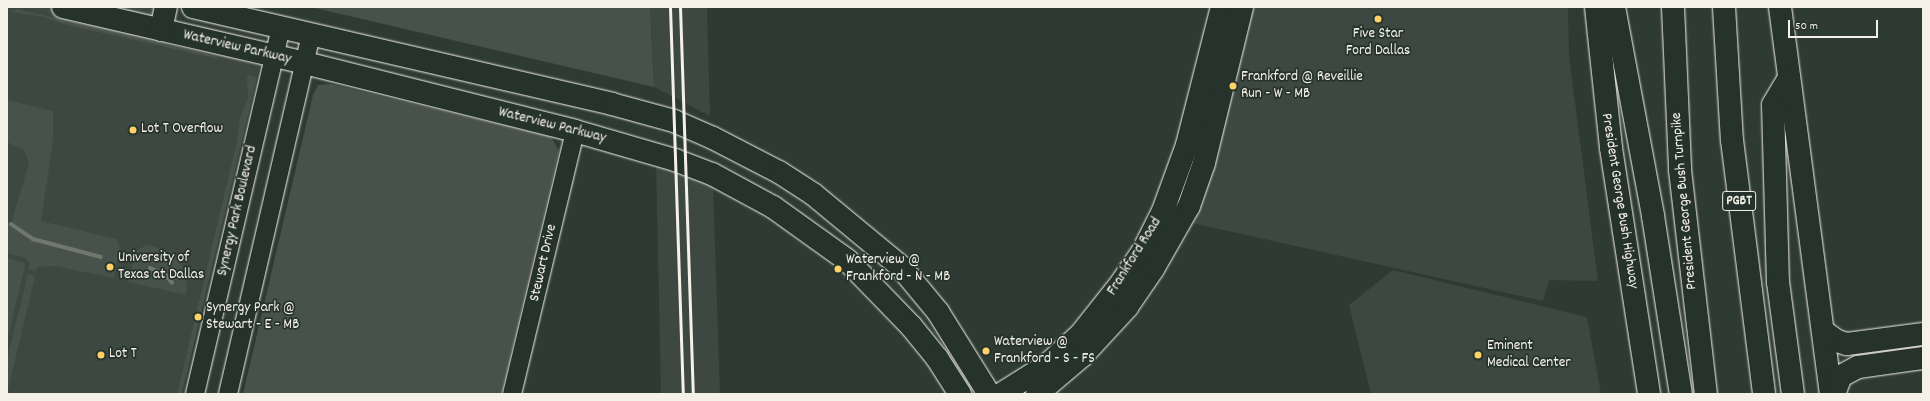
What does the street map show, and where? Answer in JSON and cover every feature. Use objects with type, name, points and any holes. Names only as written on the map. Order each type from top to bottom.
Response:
[{"type":"main road","name":"Waterview Parkway","points":[[63,7],[304,63],[575,131],[675,160],[712,174],[773,207],[847,260],[911,326],[937,358],[960,394]]},
{"type":"main road","points":[[161,30],[166,7]]},
{"type":"main road","name":"Waterview Parkway","points":[[193,7],[612,104],[674,121],[713,138],[779,172],[813,194],[900,266],[925,295],[989,394]]},
{"type":"main road","name":"Frankford Road","points":[[1001,394],[1047,365],[1080,335],[1122,282],[1144,249],[1163,211],[1187,145],[1222,7]]},
{"type":"main road","name":"Frankford Road","points":[[1037,394],[1082,356],[1128,307],[1189,206],[1204,163],[1242,7]]},
{"type":"main road","name":"President George Bush Highway","points":[[1596,7],[1610,148],[1649,394]]},
{"type":"main road","points":[[1614,7],[1653,216],[1682,394]]},
{"type":"main road","name":"President George Bush Turnpike","points":[[1673,7],[1680,170],[1706,394]]},
{"type":"main road","name":"PGBT","points":[[1724,7],[1732,140],[1764,394]]},
{"type":"main road","points":[[1780,7],[1832,394]]},
{"type":"main road","points":[[1789,78],[1773,105],[1778,282],[1793,394]]},
{"type":"main road","points":[[847,260],[866,237]]},
{"type":"main road","points":[[1823,331],[1837,341],[1847,344],[1923,334]]},
{"type":"main road","points":[[1832,394],[1841,376],[1858,367],[1923,358]]},
{"type":"street","name":"Synergy Park Boulevard","points":[[195,394],[274,56],[282,28]]},
{"type":"street","name":"Synergy Park Boulevard","points":[[228,394],[311,35]]},
{"type":"street","name":"Stewart Drive","points":[[512,394],[575,131]]},
{"type":"shaded area","name":"University of Texas at Dallas","points":[[7,7],[175,7],[167,44],[260,65],[182,394],[7,394]]},
{"type":"shaded area","points":[[311,7],[650,7],[654,87]]},
{"type":"shaded area","points":[[650,7],[707,7],[710,116],[654,87]]},
{"type":"shaded area","points":[[1253,7],[1568,7],[1569,56],[1598,281],[1549,280],[1543,301],[1192,223],[1204,198]]},
{"type":"shaded area","points":[[17,9],[215,56],[218,59],[63,24],[44,17],[9,12]]},
{"type":"shaded area","points":[[249,75],[256,77],[256,81],[182,394],[177,394],[237,141],[240,118],[248,98],[247,77]]},
{"type":"shaded area","points":[[331,84],[551,137],[559,151],[501,394],[243,394],[313,95],[318,85]]},
{"type":"shaded area","points":[[7,100],[53,111],[53,141],[41,221],[116,239],[120,248],[114,278],[55,266],[37,267],[36,271],[29,270],[29,263],[26,258],[7,253],[7,223],[11,224],[29,163],[25,151],[7,142]]},
{"type":"shaded area","points":[[656,162],[713,185],[720,394],[661,394]]},
{"type":"shaded area","points":[[146,245],[175,252],[187,275],[186,295],[128,282],[136,251]]},
{"type":"shaded area","points":[[7,258],[23,262],[25,266],[7,341]]},
{"type":"shaded area","name":"Eminent Medical Center","points":[[1393,270],[1587,317],[1601,394],[1371,394],[1349,305]]},
{"type":"shaded area","points":[[28,274],[35,276],[7,394],[7,359]]},
{"type":"waterway","points":[[11,224],[33,239],[101,257]]},
{"type":"waterway","points":[[150,268],[165,274],[172,282]]},
{"type":"railway","points":[[670,7],[683,394]]},
{"type":"railway","points":[[680,7],[693,394]]},
{"type":"place","name":"Five Star Ford Dallas","points":[[1378,19]]},
{"type":"place","name":"Frankford @ Reveillie Run - W - MB","points":[[1233,86]]},
{"type":"place","name":"Lot T Overflow","points":[[133,130]]},
{"type":"place","name":"University of Texas at Dallas","points":[[110,267]]},
{"type":"place","name":"Waterview @ Frankford - N - MB","points":[[838,269]]},
{"type":"place","name":"Synergy Park @ Stewart - E - MB","points":[[198,317]]},
{"type":"place","name":"Waterview @ Frankford - S - FS","points":[[986,351]]},
{"type":"place","name":"Lot T","points":[[101,355]]},
{"type":"place","name":"Eminent Medical Center","points":[[1478,355]]}]
